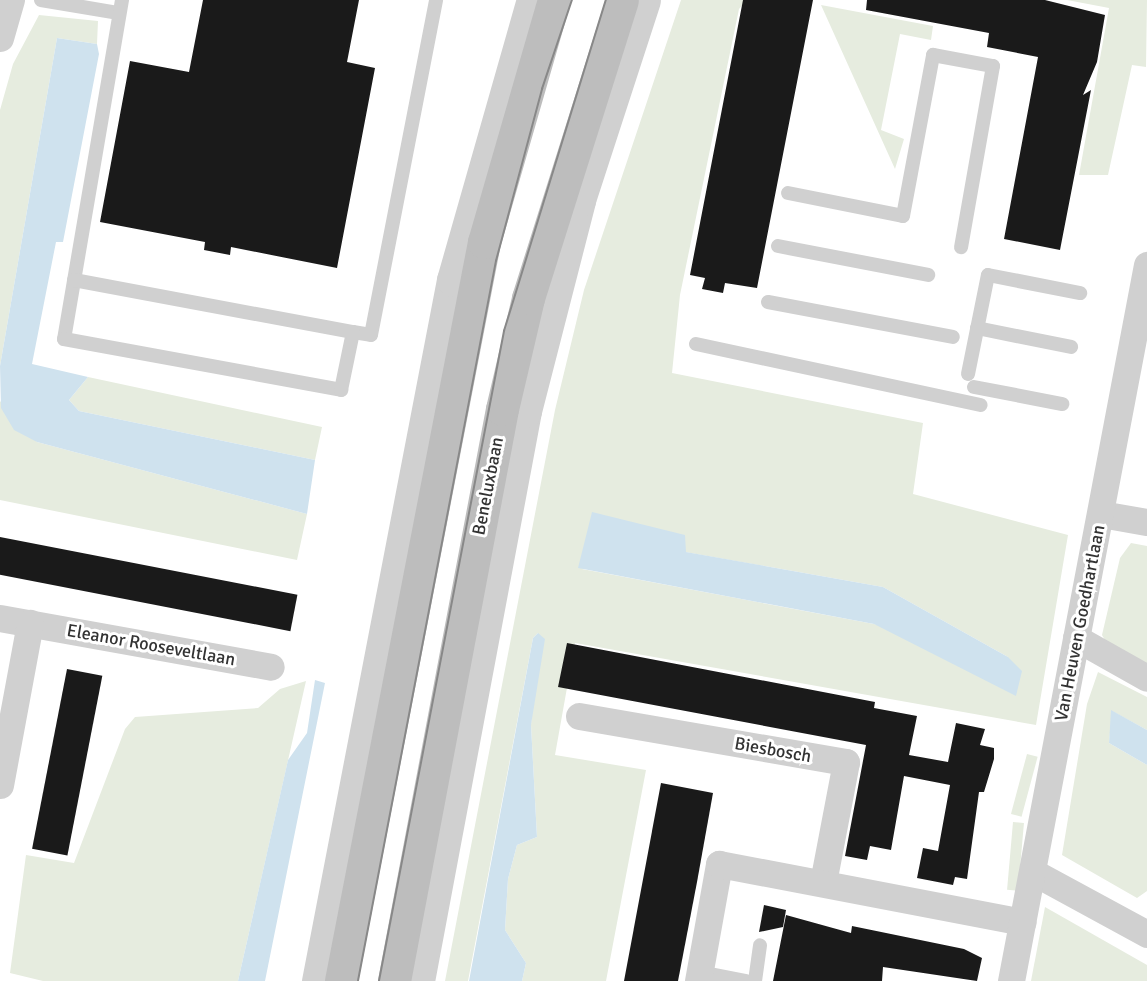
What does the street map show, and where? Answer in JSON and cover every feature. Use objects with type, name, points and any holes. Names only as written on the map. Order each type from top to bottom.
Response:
[{"type":"main road","points":[[341,981],[393,659],[484,242],[554,0]]},
{"type":"main road","name":"Beneluxbaan","points":[[394,981],[463,680],[528,298],[622,0]]},
{"type":"street","points":[[0,38],[11,0]]},
{"type":"street","points":[[318,981],[393,659],[453,280],[533,0]]},
{"type":"street","name":"Beneluxbaan","points":[[418,981],[463,680],[548,314],[644,0]]},
{"type":"street","name":"Van Heuven Goedhartlaan","points":[[1011,981],[1147,265]]},
{"type":"street","points":[[1101,514],[1147,522]]},
{"type":"street","name":"Eleanor Rooseveltlaan","points":[[0,618],[271,667]]},
{"type":"street","points":[[0,785],[30,623]]},
{"type":"street","points":[[1076,638],[1147,678]]},
{"type":"street","name":"Biesbosch","points":[[579,716],[846,762],[823,883]]},
{"type":"street","points":[[699,977],[719,864],[1023,922]]},
{"type":"street","points":[[1033,872],[1147,934]]},
{"type":"lane","points":[[41,0],[121,6],[64,339],[341,390],[353,332]]},
{"type":"lane","points":[[74,280],[371,335],[436,0]]},
{"type":"lane","points":[[788,193],[903,216],[933,55],[993,66],[961,247]]},
{"type":"lane","points":[[778,246],[928,275]]},
{"type":"lane","points":[[1062,404],[971,380],[977,328],[988,275],[1080,293]]},
{"type":"lane","points":[[768,302],[953,337]]},
{"type":"lane","points":[[977,328],[1071,347]]},
{"type":"lane","points":[[696,344],[981,405]]},
{"type":"lane","points":[[755,981],[760,945]]},
{"type":"lane","points":[[699,977],[746,981]]},
{"type":"shaded area","points":[[681,0],[747,0],[739,9],[680,295],[672,373],[923,423],[913,494],[1068,535],[1036,725],[575,643],[555,755],[646,770],[606,981],[522,981],[526,963],[505,930],[508,879],[517,845],[537,837],[531,725],[538,633],[533,638],[468,981],[445,981],[555,410],[584,290]],"holes":[[[685,535],[685,552],[883,587],[1008,657],[874,624],[582,569]]]},
{"type":"shaded area","points":[[1067,0],[1147,0],[1146,67],[1132,65],[1108,175],[1079,175],[1109,8]]},
{"type":"shaded area","points":[[821,5],[933,26],[931,40],[900,34],[881,130],[904,139],[895,169]]},
{"type":"shaded area","points":[[39,15],[98,21],[97,44],[57,38],[0,366],[0,110],[13,64]]},
{"type":"shaded area","points":[[88,377],[322,427],[315,460],[79,411],[69,400]]},
{"type":"shaded area","points":[[0,401],[37,442],[307,514],[297,560],[0,500]]},
{"type":"shaded area","points":[[1131,543],[1147,546],[1147,671],[1110,649],[1102,635],[1120,558]]},
{"type":"shaded area","points":[[1098,672],[1147,697],[1147,730],[1112,711],[1109,743],[1147,765],[1147,891],[1137,898],[1062,855],[1087,704]]},
{"type":"shaded area","points":[[306,681],[238,981],[43,981],[10,973],[26,855],[74,863],[125,729],[135,717],[258,708],[280,689]]},
{"type":"shaded area","points":[[1027,754],[1038,757],[1022,817],[1011,814]]},
{"type":"shaded area","points":[[1013,822],[1024,823],[1018,891],[1007,890]]},
{"type":"shaded area","points":[[1045,907],[1147,965],[1147,981],[1031,981]]},
{"type":"water","points":[[57,38],[97,44],[99,54],[63,242],[56,242],[32,364],[88,377],[69,400],[79,411],[315,460],[307,514],[37,442],[14,430],[1,408],[0,366]]},
{"type":"water","points":[[592,512],[685,535],[686,552],[883,587],[1008,657],[1022,671],[1016,696],[874,624],[578,568]]},
{"type":"water","points":[[538,633],[545,639],[531,725],[537,837],[517,845],[508,879],[505,930],[526,963],[522,981],[469,981],[533,638]]},
{"type":"water","points":[[315,680],[325,683],[265,981],[238,981],[288,760],[307,733]]},
{"type":"water","points":[[1111,710],[1147,730],[1147,765],[1109,743]]},
{"type":"building","points":[[203,0],[359,0],[347,62],[375,68],[337,268],[231,247],[230,255],[204,250],[205,242],[100,222],[130,61],[189,72]]},
{"type":"building","points":[[743,0],[813,0],[757,288],[725,283],[723,293],[702,289],[705,278],[690,275]]},
{"type":"building","points":[[867,0],[1045,0],[1105,15],[1097,62],[1083,95],[1091,90],[1060,250],[1004,239],[1038,57],[987,47],[989,33],[866,10]]},
{"type":"building","points":[[0,537],[297,595],[290,631],[0,575]]},
{"type":"building","points":[[567,643],[875,702],[874,708],[917,716],[909,755],[948,762],[956,723],[985,729],[980,745],[994,748],[994,759],[984,792],[979,792],[967,879],[955,877],[953,885],[917,878],[923,848],[938,851],[950,785],[904,776],[891,850],[870,846],[867,860],[845,856],[866,745],[558,687]]},
{"type":"building","points":[[67,669],[102,676],[67,856],[32,849]]},
{"type":"building","points":[[661,783],[713,793],[697,882],[678,981],[624,981]]},
{"type":"building","points":[[764,905],[786,910],[783,927],[759,932]]},
{"type":"building","points":[[786,915],[851,933],[852,926],[964,949],[982,958],[977,981],[883,967],[882,981],[773,981]]},
{"type":"tram line","points":[[358,981],[496,261],[542,89],[572,0]]},
{"type":"tram line","points":[[379,981],[504,331],[606,0]]}]
